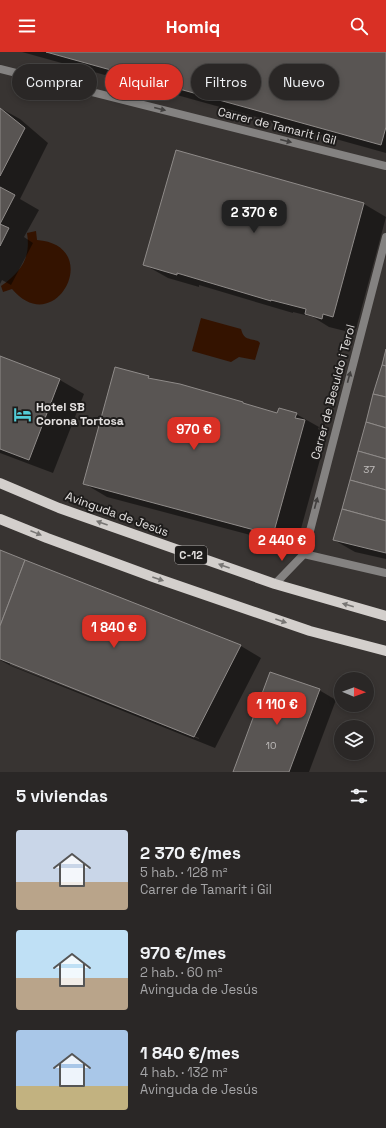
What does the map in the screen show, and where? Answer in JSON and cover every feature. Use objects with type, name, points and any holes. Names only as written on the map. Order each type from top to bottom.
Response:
[{"type":"main road","name":"Avinguda de Jesús","points":[[0,483],[59,508],[275,584],[386,616]]},
{"type":"main road","points":[[0,519],[153,577],[303,629],[386,651]]},
{"type":"street","name":"Carrer de Tamarit i Gil","points":[[0,69],[386,166]]},
{"type":"street","name":"Carrer de Besuldo i Terol","points":[[304,554],[386,237]]},
{"type":"street","points":[[275,584],[304,554],[386,573]]},
{"type":"shaded area","points":[[36,231],[37,240],[57,246],[68,257],[71,271],[66,286],[57,298],[44,304],[28,302],[12,289],[3,292],[1,286],[19,270],[23,264],[27,250],[27,233]]},
{"type":"shaded area","points":[[201,318],[241,329],[245,337],[258,341],[260,343],[255,360],[239,357],[231,362],[192,351]]},
{"type":"building","points":[[46,52],[386,52],[386,127],[381,145],[219,100],[261,100],[261,64],[191,64],[191,92],[183,90],[183,64],[105,64],[105,68],[97,66],[97,64],[89,64]]},
{"type":"building","points":[[0,108],[25,128],[0,176]]},
{"type":"building","points":[[176,150],[364,203],[333,317],[323,314],[322,319],[305,314],[306,309],[271,301],[177,273],[177,275],[143,265]]},
{"type":"building","points":[[0,187],[15,195],[0,224]]},
{"type":"building","points":[[0,224],[9,228],[0,246]]},
{"type":"building","points":[[386,349],[386,366],[382,365]]},
{"type":"building","name":"Hotel SB Corona Tortosa","points":[[0,356],[60,379],[29,460],[0,449]]},
{"type":"building","points":[[382,365],[386,366],[386,397],[373,394]]},
{"type":"building","points":[[115,367],[149,376],[148,378],[180,384],[277,413],[279,408],[297,413],[295,418],[305,420],[273,535],[83,484]]},
{"type":"building","points":[[373,394],[386,397],[386,428],[366,422]]},
{"type":"building","points":[[366,422],[386,428],[386,459],[358,451]]},
{"type":"building","points":[[358,451],[386,459],[386,490],[350,480]]},
{"type":"building","points":[[350,480],[386,490],[386,521],[342,509]]},
{"type":"building","points":[[342,509],[386,521],[386,553],[333,540]]},
{"type":"building","points":[[0,550],[25,560],[0,626]]},
{"type":"building","points":[[25,560],[241,645],[194,737],[0,659],[0,626]]},
{"type":"building","points":[[270,672],[320,689],[289,772],[233,772]]},
{"type":"place","name":"Hotel SB Corona Tortosa","points":[[23,414]]}]
